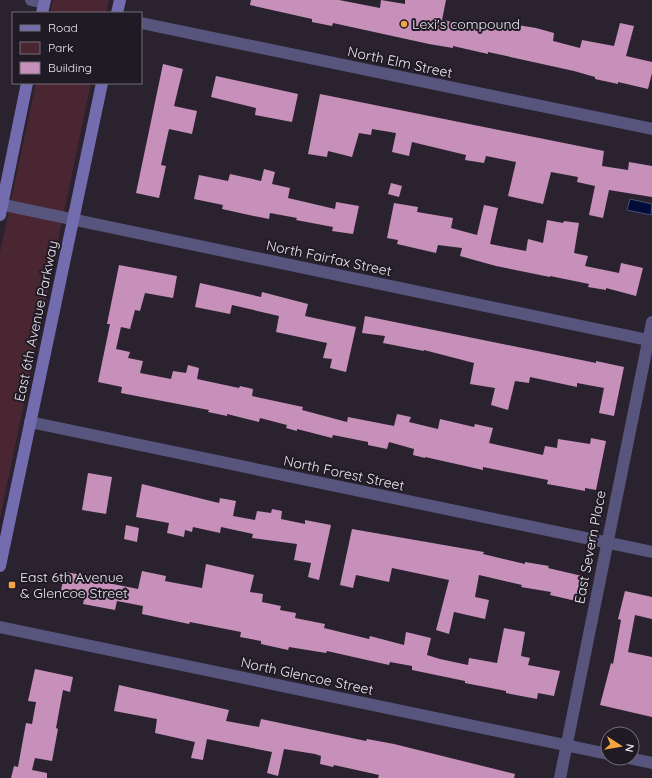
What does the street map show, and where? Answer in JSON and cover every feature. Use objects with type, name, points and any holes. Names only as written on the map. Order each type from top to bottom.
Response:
[{"type":"main road","points":[[117,12],[120,0]]},
{"type":"main road","points":[[1,208],[27,84]]},
{"type":"main road","name":"East 6th Avenue Parkway","points":[[0,566],[102,84]]},
{"type":"street","points":[[31,0],[44,5]]},
{"type":"street","name":"North Elm Street","points":[[142,23],[652,129]]},
{"type":"street","name":"North Fairfax Street","points":[[1,208],[73,220],[650,340]]},
{"type":"street","name":"East Severn Place","points":[[560,778],[606,543],[650,340],[652,322]]},
{"type":"street","name":"North Forest Street","points":[[30,422],[652,552]]},
{"type":"street","name":"North Glencoe Street","points":[[0,627],[600,752]]},
{"type":"street","points":[[640,760],[652,763]]},
{"type":"green space","points":[[53,0],[109,0],[106,12],[50,12]]},
{"type":"green space","points":[[36,84],[91,84],[0,518],[0,253]]},
{"type":"water","points":[[630,199],[652,204],[651,215],[627,210]]},
{"type":"building","points":[[251,0],[339,0],[380,8],[381,0],[405,4],[405,0],[446,0],[442,20],[469,25],[470,23],[498,30],[499,22],[536,28],[554,33],[553,41],[580,48],[582,40],[614,46],[620,23],[634,26],[626,56],[652,62],[652,73],[648,89],[618,82],[618,84],[595,79],[595,77],[574,71],[488,52],[488,54],[453,46],[453,48],[429,44],[333,23],[332,26],[312,22],[312,19],[250,5]]},
{"type":"building","points":[[163,64],[183,69],[174,106],[197,111],[192,134],[169,129],[161,165],[166,166],[159,198],[136,193]]},
{"type":"building","points":[[216,76],[298,94],[292,122],[255,115],[256,108],[211,97]]},
{"type":"building","points":[[320,94],[604,151],[602,166],[628,170],[629,162],[652,166],[652,197],[609,190],[603,218],[589,215],[595,186],[577,182],[578,177],[551,172],[543,204],[508,196],[516,162],[486,156],[484,163],[465,160],[466,155],[412,142],[409,156],[392,152],[396,133],[372,129],[371,135],[359,133],[352,157],[328,151],[327,157],[308,154]]},
{"type":"building","points":[[264,169],[275,172],[272,184],[290,188],[288,198],[335,209],[336,202],[359,206],[353,234],[332,231],[333,227],[270,213],[269,219],[249,215],[222,209],[223,205],[194,199],[199,175],[228,181],[230,174],[261,181]]},
{"type":"building","points":[[391,183],[402,186],[399,197],[388,194]]},
{"type":"building","points":[[394,203],[418,207],[417,212],[453,218],[451,228],[477,235],[484,205],[498,208],[490,244],[526,251],[528,239],[543,243],[547,220],[563,223],[564,221],[579,223],[574,253],[588,256],[585,266],[619,273],[621,263],[643,268],[636,296],[606,288],[606,290],[588,287],[589,284],[496,266],[460,256],[462,248],[438,245],[436,253],[397,244],[398,240],[387,238]]},
{"type":"building","points":[[119,265],[177,276],[173,298],[145,293],[140,311],[135,310],[130,329],[121,327],[116,349],[130,352],[128,358],[143,361],[140,373],[171,379],[173,371],[186,373],[188,365],[199,368],[197,379],[239,388],[240,386],[253,389],[252,396],[303,407],[302,410],[347,422],[348,417],[394,426],[397,414],[411,417],[409,422],[438,429],[440,419],[474,427],[475,424],[493,428],[489,443],[543,455],[545,446],[557,448],[558,439],[590,444],[591,438],[606,441],[596,490],[585,488],[585,491],[547,484],[548,480],[483,467],[483,470],[425,458],[413,455],[414,449],[389,442],[387,449],[368,445],[368,442],[333,435],[332,438],[297,429],[297,431],[286,428],[287,425],[260,418],[259,422],[227,414],[227,416],[208,412],[209,410],[121,393],[122,387],[98,382],[110,324],[107,324]]},
{"type":"building","points":[[200,283],[261,297],[262,292],[308,304],[305,316],[356,327],[346,372],[330,368],[332,359],[323,358],[327,343],[276,332],[279,316],[232,305],[230,314],[195,307]]},
{"type":"building","points":[[365,316],[596,363],[596,361],[624,367],[614,416],[599,413],[604,388],[577,383],[577,387],[530,377],[529,383],[515,381],[508,410],[491,405],[495,388],[470,384],[474,363],[424,350],[383,343],[385,336],[362,333]]},
{"type":"building","points":[[88,473],[112,477],[106,514],[82,510]]},
{"type":"building","points":[[142,484],[219,503],[220,498],[236,501],[233,516],[255,520],[257,511],[271,513],[272,509],[282,511],[281,519],[305,524],[305,520],[331,525],[319,580],[308,577],[311,563],[294,560],[297,544],[252,538],[253,534],[221,527],[220,533],[193,527],[192,532],[185,530],[184,537],[167,533],[169,523],[136,517]]},
{"type":"building","points":[[126,525],[139,528],[137,542],[124,539]]},
{"type":"building","points":[[352,529],[484,552],[483,554],[525,564],[525,562],[549,566],[548,568],[582,576],[576,601],[550,595],[551,592],[521,587],[522,585],[479,575],[475,597],[489,600],[485,619],[454,612],[449,634],[436,630],[449,580],[392,568],[389,582],[356,575],[353,588],[340,585]]},
{"type":"building","points":[[206,564],[254,575],[250,592],[263,594],[262,602],[281,606],[280,610],[296,613],[295,618],[325,624],[324,628],[369,639],[370,636],[404,645],[406,632],[431,638],[427,655],[468,665],[469,658],[497,663],[504,628],[525,632],[521,656],[530,658],[528,665],[560,671],[554,696],[538,693],[537,699],[465,683],[465,681],[412,670],[412,666],[390,662],[389,665],[327,651],[326,653],[289,647],[288,650],[261,644],[261,641],[240,637],[241,632],[190,622],[189,624],[142,614],[143,606],[117,601],[115,610],[83,604],[85,595],[61,590],[65,572],[88,576],[88,579],[138,589],[142,571],[166,576],[165,581],[202,588]]},
{"type":"building","points":[[625,591],[652,597],[652,619],[635,615],[628,652],[652,657],[652,717],[600,705],[611,663],[613,664],[621,620],[618,619]]},
{"type":"building","points":[[35,669],[73,677],[70,692],[63,690],[52,761],[35,758],[32,770],[47,773],[47,778],[11,778],[14,766],[18,767],[26,723],[32,724],[36,702],[28,701]]},
{"type":"building","points":[[119,685],[229,710],[226,721],[259,727],[261,719],[366,741],[367,739],[394,744],[515,774],[514,778],[378,778],[379,775],[334,765],[333,767],[320,764],[321,756],[315,754],[284,749],[278,776],[267,773],[272,752],[207,739],[203,760],[191,758],[195,742],[155,733],[157,719],[114,711]]},
{"type":"place","name":"Lexi's compound","points":[[404,24]]},
{"type":"place","name":"East 6th Avenue & Glencoe Street","points":[[12,585]]}]
